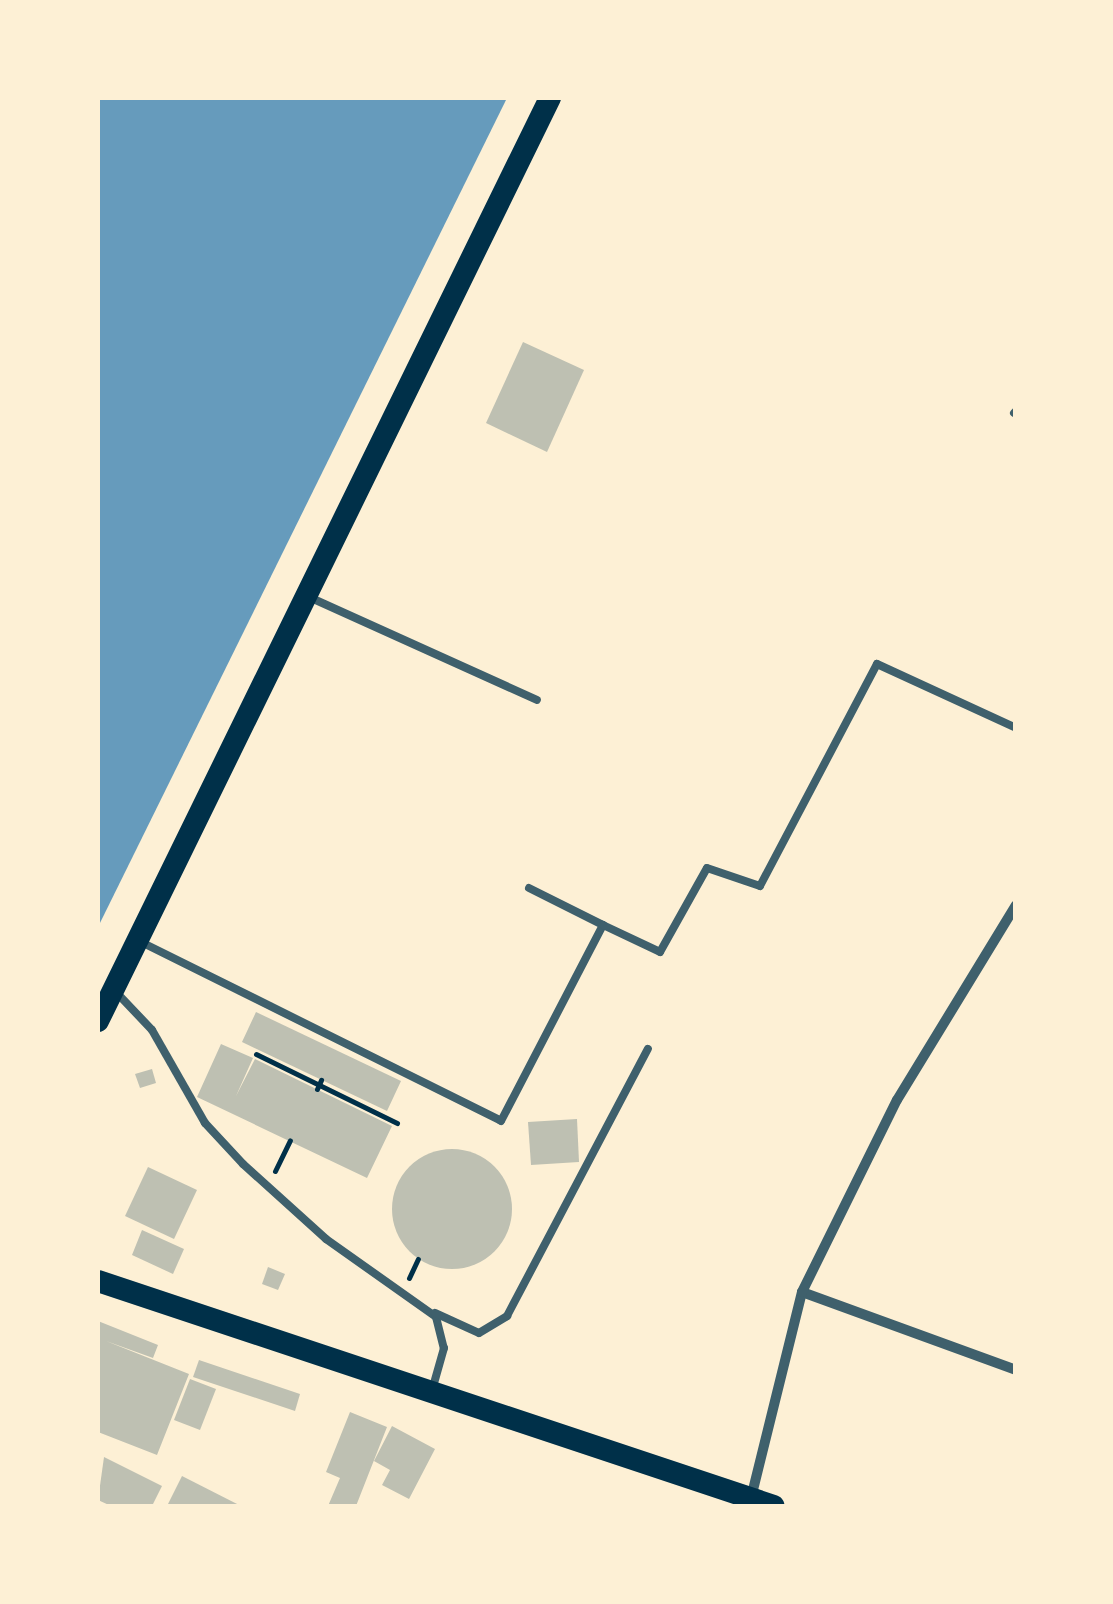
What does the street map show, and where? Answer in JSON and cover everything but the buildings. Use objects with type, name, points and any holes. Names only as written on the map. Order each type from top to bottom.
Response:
[{"type":"highway","points":[[98,1021],[550,98]]},
{"type":"highway","points":[[98,1281],[774,1506]]},
{"type":"street","points":[[750,1499],[802,1292],[897,1100],[1016,905]]},
{"type":"street","points":[[802,1292],[1016,1370]]},
{"type":"lane","points":[[305,595],[536,700]]},
{"type":"lane","points":[[529,888],[660,952],[707,868],[759,888],[879,663],[1016,728]]},
{"type":"lane","points":[[136,940],[501,1120],[604,925]]},
{"type":"lane","points":[[113,990],[159,1040],[214,1134],[267,1186],[369,1273],[430,1310],[480,1334],[507,1316],[648,1049]]},
{"type":"lane","points":[[430,1310],[444,1348],[431,1391]]},
{"type":"path","points":[[256,1054],[396,1124]]},
{"type":"path","points":[[267,1186],[290,1140]]},
{"type":"water","points":[[98,98],[507,98],[98,927]]}]
